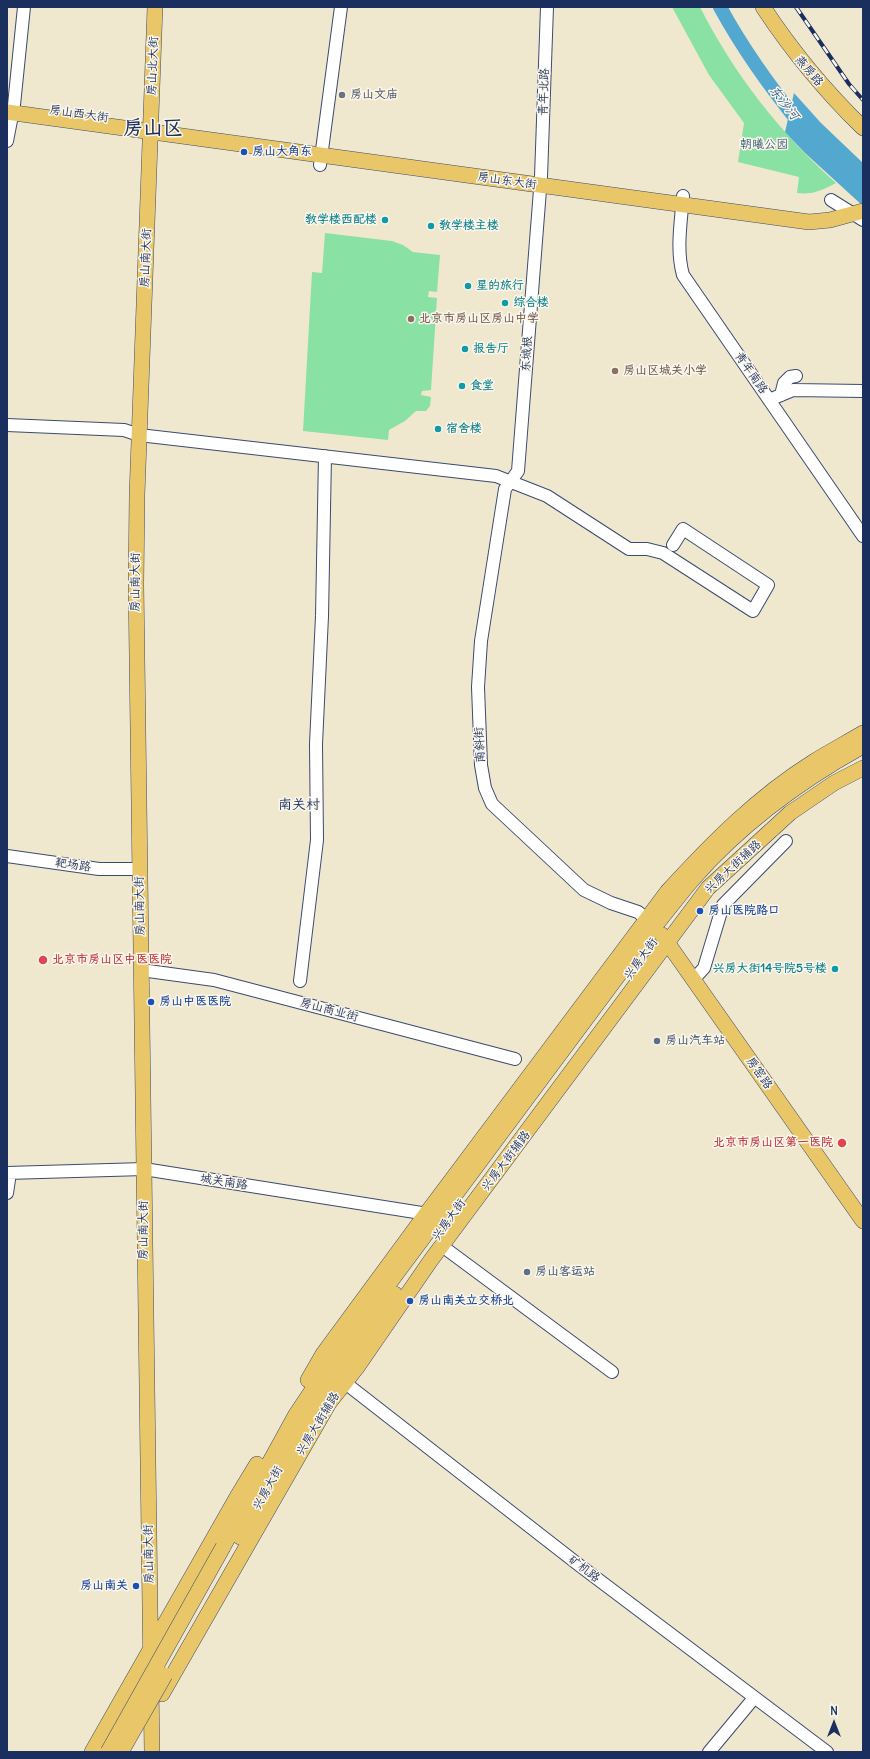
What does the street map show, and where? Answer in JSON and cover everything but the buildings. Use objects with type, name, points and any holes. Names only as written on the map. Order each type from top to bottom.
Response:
[{"type":"main road","name":"房山北大街","points":[[151,128],[155,7]]},
{"type":"main road","name":"燕房路","points":[[763,7],[800,60],[823,88],[863,128]]},
{"type":"main road","name":"房山西大街","points":[[10,108],[151,128]]},
{"type":"main road","name":"房山东大街","points":[[151,128],[321,156],[541,181],[683,200],[809,213],[853,209]]},
{"type":"main road","name":"房山南大街","points":[[151,128],[139,435],[136,584],[152,1752]]},
{"type":"main road","name":"兴房大街","points":[[108,1752],[304,1422],[378,1316],[590,1029],[657,930],[667,892],[698,858],[766,796],[812,762],[863,733]]},
{"type":"main road","name":"兴房大街","points":[[92,1752],[237,1497],[323,1354],[657,930],[701,884],[753,821],[779,799],[824,767],[863,746]]},
{"type":"main road","name":"兴房大街","points":[[724,855],[782,808],[828,777],[863,757]]},
{"type":"main road","name":"兴房大街辅路","points":[[152,1712],[329,1404],[344,1382],[358,1366],[400,1303],[579,1063],[606,1023],[657,930],[721,877],[790,813],[834,783],[863,768]]},
{"type":"main road","points":[[753,821],[766,796]]},
{"type":"main road","points":[[698,858],[724,855],[721,877]]},
{"type":"main road","name":"房窑路","points":[[657,930],[694,980],[863,1221]]},
{"type":"main road","points":[[590,1029],[606,1023]]},
{"type":"main road","name":"兴房大街","points":[[120,1752],[226,1551],[261,1476],[295,1416],[433,1215]]},
{"type":"main road","points":[[378,1316],[400,1303]]},
{"type":"main road","points":[[329,1404],[346,1361]]},
{"type":"main road","name":"兴房大街","points":[[237,1497],[261,1476]]},
{"type":"main road","points":[[129,1752],[152,1712]]},
{"type":"street","points":[[7,141],[24,7]]},
{"type":"street","points":[[321,156],[341,7]]},
{"type":"street","name":"青年北路","points":[[541,181],[547,7]]},
{"type":"street","name":"东城根","points":[[511,481],[518,471],[541,181]]},
{"type":"street","name":"青年南路","points":[[683,200],[680,255],[683,275],[775,397],[863,536]]},
{"type":"street","points":[[775,397],[787,380],[790,377],[796,376]]},
{"type":"street","points":[[775,397],[793,390],[863,391]]},
{"type":"street","points":[[7,425],[124,430],[139,435],[496,476],[546,496],[629,549],[647,549],[663,553],[753,611],[768,585],[683,529],[673,545]]},
{"type":"street","points":[[300,981],[317,840],[316,744],[322,616],[325,456]]},
{"type":"street","name":"南斜街","points":[[511,481],[505,489],[481,641],[478,687],[481,765],[485,788],[492,804],[584,890],[611,903],[638,912],[657,930]]},
{"type":"street","points":[[694,980],[704,968],[723,905],[786,841]]},
{"type":"street","name":"靶场路","points":[[7,856],[99,869],[140,869]]},
{"type":"street","name":"房山商业街","points":[[141,970],[214,980],[515,1059]]},
{"type":"street","name":"城关南路","points":[[9,1173],[144,1169],[433,1215]]},
{"type":"street","points":[[7,1193],[9,1173]]},
{"type":"street","points":[[442,1246],[612,1372]]},
{"type":"street","name":"矿机路","points":[[344,1382],[579,1565],[826,1752]]},
{"type":"street","points":[[709,1752],[754,1698]]},
{"type":"green space","name":"朝曦公园","points":[[672,7],[700,7],[713,32],[743,79],[777,123],[815,164],[836,183],[813,193],[797,193],[799,177],[738,162],[744,123],[709,75]]},
{"type":"green space","points":[[325,233],[392,241],[403,245],[413,252],[440,255],[437,292],[429,291],[428,297],[437,298],[431,390],[422,391],[421,395],[431,397],[430,406],[426,411],[416,411],[405,421],[389,430],[388,440],[303,431],[312,272],[322,273]]},
{"type":"water","points":[[794,93],[821,123],[863,163],[863,206],[805,153],[785,132]]},
{"type":"waterway","name":"东沙河","points":[[720,7],[738,39],[779,97],[801,125]]},
{"type":"railway","points":[[796,7],[849,84],[863,100]]},
{"type":"place","name":"房山文庙","points":[[342,95]]},
{"type":"place","name":"房山大角东","points":[[244,152]]},
{"type":"place","name":"教学楼西配楼","points":[[385,220]]},
{"type":"place","name":"教学楼主楼","points":[[431,226]]},
{"type":"place","name":"星的旅行","points":[[468,286]]},
{"type":"place","name":"综合楼","points":[[505,303]]},
{"type":"place","name":"北京市房山区房山中学","points":[[411,319]]},
{"type":"place","name":"报告厅","points":[[465,349]]},
{"type":"place","name":"房山区城关小学","points":[[615,371]]},
{"type":"place","name":"食堂","points":[[462,386]]},
{"type":"place","name":"宿舍楼","points":[[438,429]]},
{"type":"place","name":"房山医院路口","points":[[700,911]]},
{"type":"place","name":"北京市房山区中医医院","points":[[43,960]]},
{"type":"place","name":"兴房大街14号院5号楼","points":[[835,969]]},
{"type":"place","name":"房山中医医院","points":[[151,1002]]},
{"type":"place","name":"房山汽车站","points":[[657,1041]]},
{"type":"place","name":"北京市房山区第一医院","points":[[842,1143]]},
{"type":"place","name":"房山客运站","points":[[527,1272]]},
{"type":"place","name":"房山南关立交桥北","points":[[410,1301]]},
{"type":"place","name":"房山南关","points":[[136,1586]]},
{"type":"district","name":"房山区","points":[[153,128]]},
{"type":"district","name":"南关村","points":[[299,805]]}]
